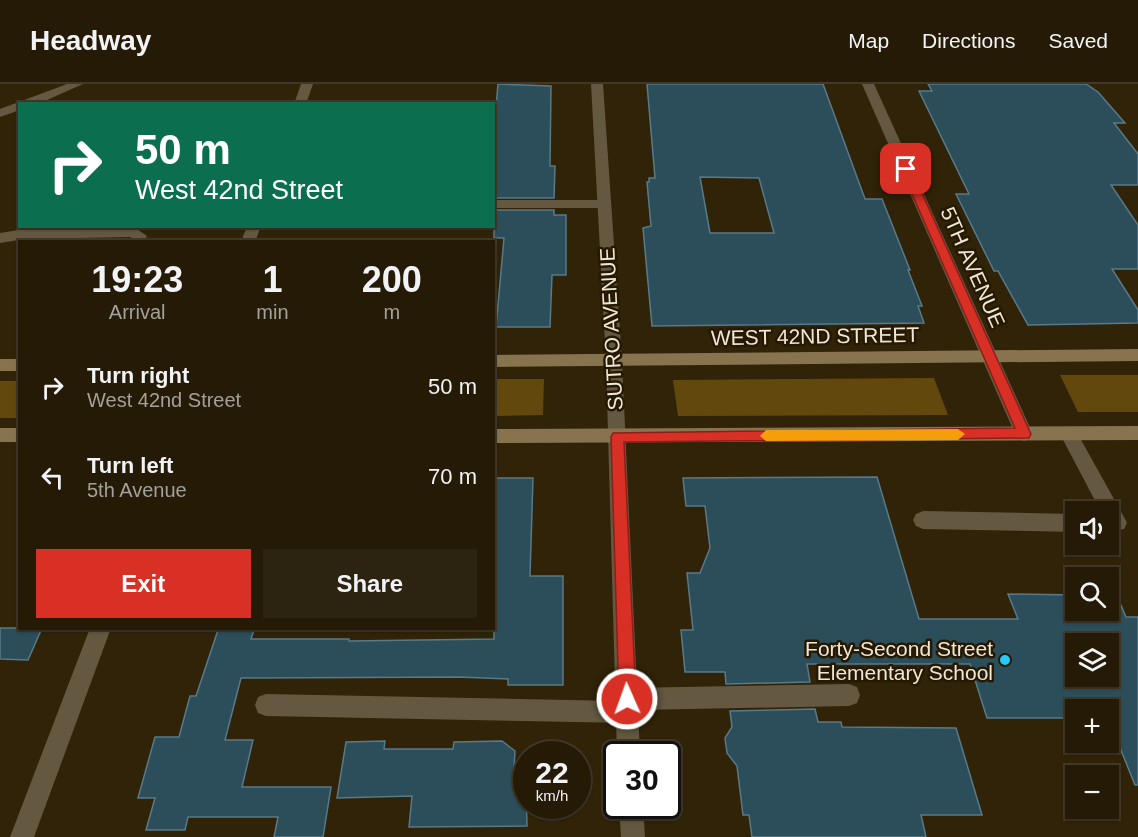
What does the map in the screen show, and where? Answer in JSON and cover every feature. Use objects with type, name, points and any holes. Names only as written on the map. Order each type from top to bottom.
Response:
[{"type":"street","points":[[31,102],[77,84]]},
{"type":"street","points":[[301,102],[307,84]]},
{"type":"street","name":"SUTRO AVENUE","points":[[597,84],[614,361],[629,741]]},
{"type":"street","name":"5TH AVENUE","points":[[868,84],[1024,434]]},
{"type":"street","points":[[0,113],[18,107]]},
{"type":"street","points":[[495,204],[604,204]]},
{"type":"street","points":[[0,252],[6,237],[134,232],[140,236],[138,240]]},
{"type":"street","name":"WEST 42ND STREET","points":[[495,362],[1138,355]]},
{"type":"street","points":[[0,365],[18,365]]},
{"type":"street","points":[[495,436],[1138,433]]},
{"type":"street","points":[[1069,434],[1105,501]]},
{"type":"street","points":[[0,435],[18,435]]},
{"type":"street","points":[[923,520],[1065,523]]},
{"type":"street","points":[[22,837],[100,630]]},
{"type":"street","points":[[266,705],[628,705],[849,695]]},
{"type":"street","points":[[632,819],[633,837]]},
{"type":"shaded area","points":[[1060,375],[1138,375],[1138,412],[1078,412]]},
{"type":"shaded area","points":[[934,378],[948,415],[678,416],[673,380]]},
{"type":"shaded area","points":[[495,379],[544,379],[543,415],[495,416]]},
{"type":"shaded area","points":[[0,381],[18,381],[18,418],[0,418]]},
{"type":"building","points":[[498,84],[551,86],[550,166],[555,166],[554,198],[495,198],[495,119]]},
{"type":"building","points":[[647,84],[823,84],[865,199],[882,199],[910,270],[908,270],[922,306],[918,306],[924,323],[652,326],[643,228],[651,226],[647,182],[649,178],[655,178]],"holes":[[[700,177],[759,178],[774,233],[710,233]]]},
{"type":"building","points":[[928,84],[1086,84],[1098,92],[1125,123],[1114,123],[1138,154],[1138,185],[1111,185],[1138,225],[1138,269],[1112,269],[1138,310],[1138,323],[1028,325],[998,271],[994,271],[956,194],[969,194],[919,91],[932,91]]},
{"type":"building","points":[[495,210],[554,210],[554,215],[566,215],[566,275],[552,275],[550,327],[496,327],[504,238],[494,238]]},
{"type":"building","points":[[877,477],[919,619],[1018,619],[1008,594],[1065,595],[1065,621],[1119,621],[1119,601],[1126,617],[1138,617],[1138,785],[1135,785],[1119,745],[1119,699],[1065,699],[1065,718],[987,718],[970,664],[807,664],[810,682],[726,684],[725,672],[685,672],[681,630],[693,630],[687,573],[700,573],[710,548],[705,506],[686,506],[683,478]]},
{"type":"building","points":[[495,478],[533,478],[530,576],[563,576],[563,685],[508,685],[508,679],[459,677],[241,678],[225,740],[253,740],[242,787],[331,787],[323,837],[274,837],[278,817],[188,817],[185,830],[146,830],[155,798],[138,798],[155,737],[179,737],[190,696],[196,696],[218,630],[254,630],[251,639],[349,639],[349,641],[494,639]]},
{"type":"building","points":[[0,628],[41,630],[28,660],[0,659]]},
{"type":"building","points":[[815,709],[818,722],[841,722],[842,727],[956,728],[982,815],[921,815],[926,837],[752,837],[749,815],[743,815],[737,766],[727,753],[725,738],[732,727],[730,711]]},
{"type":"building","points":[[385,741],[384,749],[453,749],[454,742],[502,741],[513,749],[513,819],[527,819],[527,826],[409,827],[412,796],[337,798],[346,742]]},
{"type":"slow traffic","points":[[766,436],[958,434]]},
{"type":"place","name":"Forty-Second Street Elementary School","points":[[1005,660]]},
{"type":"route","points":[[627,699],[617,437],[1024,434],[906,169]]}]
